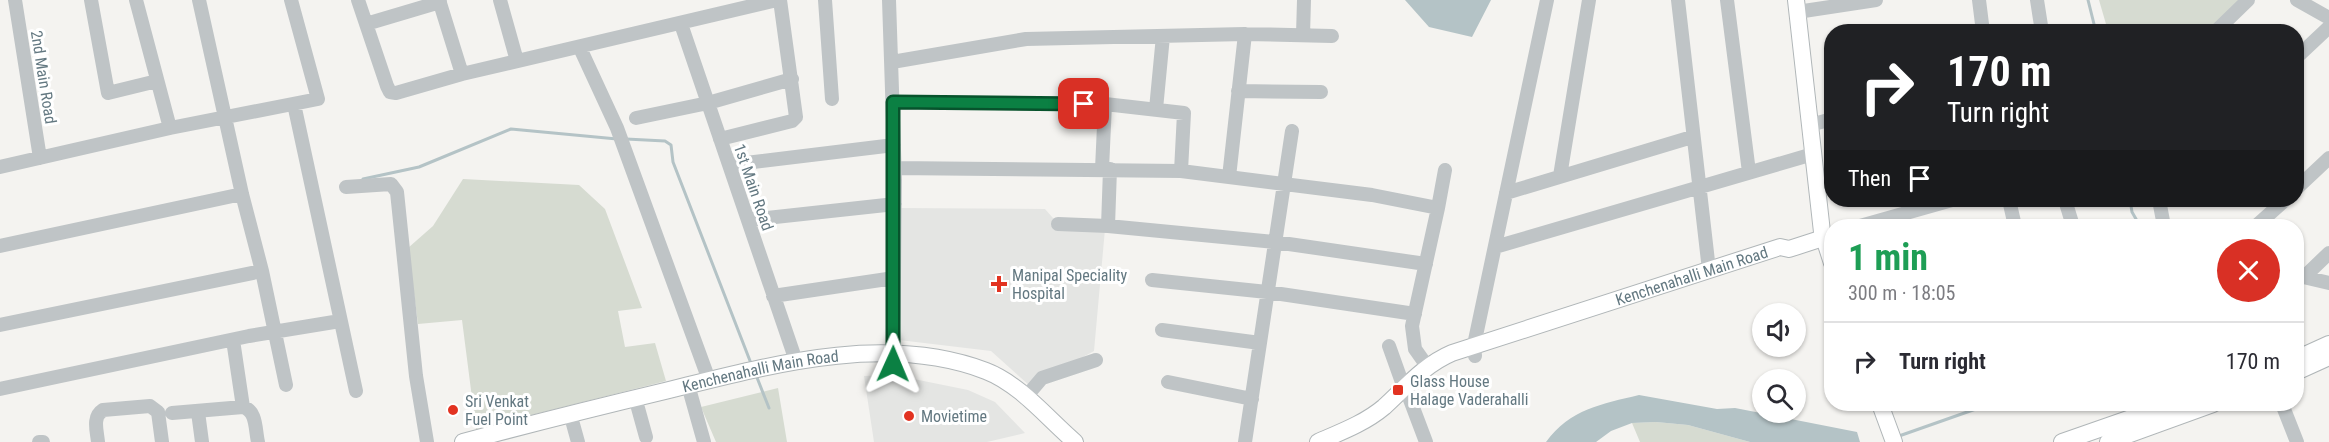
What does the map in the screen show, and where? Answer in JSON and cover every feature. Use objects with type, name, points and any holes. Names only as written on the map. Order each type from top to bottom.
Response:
[{"type":"main road","points":[[1797,6],[1813,154],[1824,219]]},
{"type":"main road","points":[[1789,249],[1824,237]]},
{"type":"main road","name":"Kenchenahalli Main Road","points":[[1318,442],[1351,428],[1382,409],[1406,392],[1433,374],[1474,351],[1780,247],[1789,249],[1784,257],[1474,351],[1427,366],[1406,392],[1388,417],[1346,442]]},
{"type":"main road","points":[[2304,355],[2329,344]]},
{"type":"main road","name":"Kenchenahalli Main Road","points":[[504,442],[639,408],[689,390],[709,380],[820,356],[894,358],[986,371],[1003,380],[1075,442]]},
{"type":"main road","points":[[2304,368],[2329,357]]},
{"type":"main road","name":"Kenchenahalli Main Road","points":[[463,442],[689,390],[822,367],[894,358],[983,381],[997,388],[1059,442]]},
{"type":"main road","points":[[1883,411],[1894,442]]},
{"type":"main road","points":[[2062,442],[2087,438],[2154,411]]},
{"type":"main road","points":[[2108,442],[2194,411]]},
{"type":"street","name":"2nd Main Road","points":[[15,0],[40,158]]},
{"type":"street","points":[[91,0],[108,93],[157,81]]},
{"type":"street","points":[[136,0],[170,128]]},
{"type":"street","points":[[199,0],[242,195],[262,271],[286,386]]},
{"type":"street","points":[[0,167],[170,128],[318,99],[291,0]]},
{"type":"street","points":[[358,0],[390,92],[396,93],[462,74],[778,0],[792,79],[796,117],[792,121],[720,139]]},
{"type":"street","points":[[501,0],[517,61]]},
{"type":"street","points":[[825,0],[832,99]]},
{"type":"street","points":[[889,0],[895,204],[894,358]]},
{"type":"street","points":[[1303,35],[1304,0]]},
{"type":"street","points":[[1474,351],[1547,0]]},
{"type":"street","points":[[1560,176],[1589,0]]},
{"type":"street","points":[[1678,0],[1709,270]]},
{"type":"street","points":[[1727,0],[1749,172]]},
{"type":"street","points":[[1797,6],[1876,0]]},
{"type":"street","points":[[1978,0],[1982,24]]},
{"type":"street","points":[[2037,0],[2041,24]]},
{"type":"street","points":[[2223,24],[2248,0]]},
{"type":"street","points":[[2297,0],[2329,18]]},
{"type":"street","points":[[366,24],[439,1],[462,74]]},
{"type":"street","name":"1st Main Road","points":[[681,24],[796,361]]},
{"type":"street","points":[[2304,50],[2329,27]]},
{"type":"street","points":[[892,62],[1026,39],[1245,34],[1332,36]]},
{"type":"street","points":[[1229,177],[1245,34]]},
{"type":"street","points":[[1156,109],[1162,36]]},
{"type":"street","points":[[580,48],[619,135],[709,380]]},
{"type":"street","points":[[636,118],[708,103],[792,79]]},
{"type":"street","points":[[1238,91],[1321,92]]},
{"type":"street","points":[[893,102],[1105,104],[1184,113],[1181,171]]},
{"type":"street","points":[[294,104],[356,392]]},
{"type":"street","points":[[1105,104],[1108,226]]},
{"type":"street","points":[[1810,125],[1824,121]]},
{"type":"street","points":[[1245,442],[1292,130]]},
{"type":"street","points":[[1506,193],[1692,136]]},
{"type":"street","points":[[729,165],[894,145]]},
{"type":"street","points":[[1495,247],[1813,154]]},
{"type":"street","points":[[2304,181],[2329,158]]},
{"type":"street","points":[[894,168],[1181,171],[1371,195],[1438,208]]},
{"type":"street","points":[[1427,366],[1415,349],[1412,326],[1445,170]]},
{"type":"street","points":[[346,187],[391,184],[397,192],[416,376],[428,442]]},
{"type":"street","points":[[0,246],[242,195]]},
{"type":"street","points":[[748,220],[895,204]]},
{"type":"street","points":[[1885,219],[1927,207]]},
{"type":"street","points":[[2264,219],[2277,207]]},
{"type":"street","points":[[1058,224],[1108,226],[1275,242],[1426,264]]},
{"type":"street","points":[[2304,273],[2329,253]]},
{"type":"street","points":[[0,324],[262,271]]},
{"type":"street","points":[[2304,277],[2329,283]]},
{"type":"street","points":[[773,296],[894,278]]},
{"type":"street","points":[[1152,280],[1267,292],[1415,314]]},
{"type":"street","points":[[0,389],[232,340],[340,321]]},
{"type":"street","points":[[1162,330],[1260,343]]},
{"type":"street","points":[[232,340],[243,407]]},
{"type":"street","points":[[1389,346],[1426,442]]},
{"type":"street","points":[[1025,398],[1042,378],[1096,360]]},
{"type":"street","points":[[1168,382],[1252,399]]},
{"type":"street","points":[[689,390],[704,442]]},
{"type":"street","points":[[98,442],[95,419],[98,413],[103,410],[150,406],[158,412],[162,442]]},
{"type":"street","points":[[172,413],[243,407],[253,413],[258,442]]},
{"type":"street","points":[[639,408],[646,437]]},
{"type":"street","points":[[2285,411],[2297,442]]},
{"type":"street","points":[[198,412],[202,442]]},
{"type":"street","points":[[573,424],[578,442]]},
{"type":"shaded area","points":[[1405,0],[1491,0],[1472,37],[1429,27]]},
{"type":"shaded area","points":[[2099,0],[2243,0],[2219,24],[2106,24]]},
{"type":"shaded area","points":[[463,179],[579,185],[605,209],[642,308],[618,311],[625,347],[655,343],[666,381],[476,429],[462,320],[418,324],[408,248],[433,226]]},
{"type":"shaded area","name":"Manipal Speciality Hospital","points":[[898,208],[1045,209],[1060,226],[1105,229],[1094,351],[1030,386],[991,351],[899,340]]},
{"type":"shaded area","points":[[894,375],[968,390],[995,402],[1025,433],[987,442],[874,442],[864,376]]},
{"type":"shaded area","points":[[778,388],[787,442],[716,442],[701,407]]},
{"type":"shaded area","points":[[1639,395],[1717,409],[1735,408],[1752,411],[1752,423],[1806,422],[1857,432],[1860,442],[1750,442],[1688,425],[1656,422],[1632,423],[1611,431],[1596,442],[1546,442],[1565,422],[1600,405]]},
{"type":"shaded area","points":[[1656,422],[1688,425],[1750,442],[1640,442],[1632,423]]},
{"type":"waterway","points":[[2088,0],[2094,24]]},
{"type":"waterway","points":[[363,179],[419,167],[511,129],[617,139]]},
{"type":"waterway","points":[[626,139],[665,141],[671,145],[673,162],[752,366]]},
{"type":"waterway","points":[[2131,207],[2136,219]]},
{"type":"waterway","points":[[756,375],[769,408]]},
{"type":"waterway","points":[[1899,436],[1970,411]]},
{"type":"place","name":"Manipal Speciality Hospital","points":[[999,284]]},
{"type":"place","name":"Glass House Halage Vaderahalli","points":[[1398,390]]},
{"type":"place","name":"Sri Venkat Fuel Point","points":[[453,410]]},
{"type":"place","name":"Movietime","points":[[909,416]]},
{"type":"route","points":[[893,364],[895,180],[893,102],[1084,104]]}]
